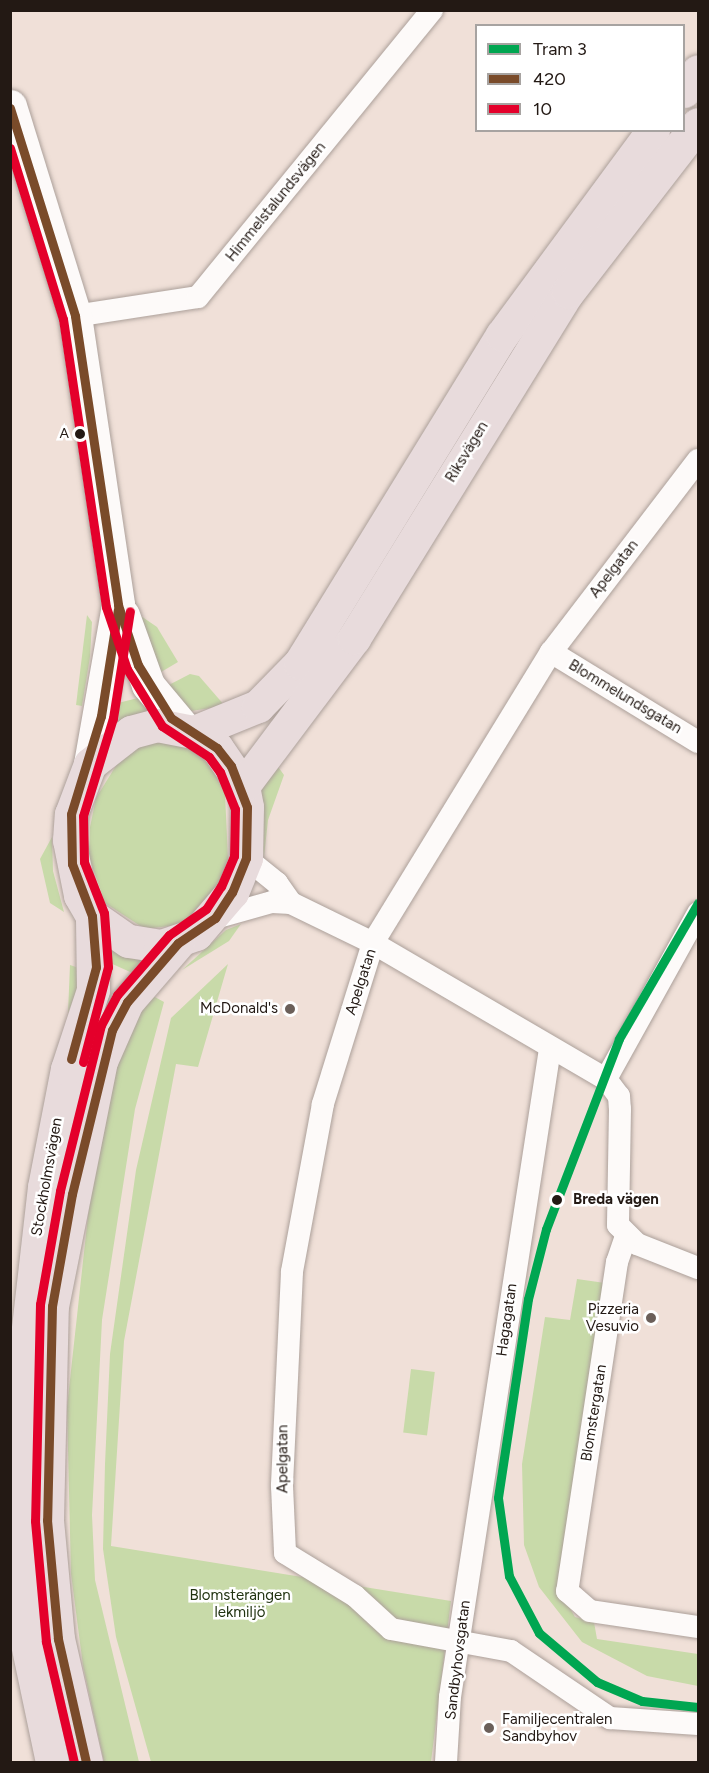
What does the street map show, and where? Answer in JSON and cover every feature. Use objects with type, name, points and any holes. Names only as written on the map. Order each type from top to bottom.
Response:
[{"type":"highway","points":[[685,90],[699,71]]},
{"type":"highway","name":"Riksvägen","points":[[243,786],[354,638],[568,292],[699,124]]},
{"type":"highway","name":"Riksvägen","points":[[189,730],[258,706],[300,663],[502,335],[652,132]]},
{"type":"highway","points":[[157,725],[189,730],[217,748],[243,786],[246,858],[215,918],[178,943],[128,941],[92,916],[80,896],[69,840],[74,806],[90,764],[130,732],[157,725]]},
{"type":"highway","name":"Stockholmsvägen","points":[[52,1762],[27,1643],[17,1523],[18,1415],[44,1187],[67,1069],[93,990],[92,916]]},
{"type":"highway","name":"Stockholmsvägen","points":[[86,1762],[58,1639],[47,1520],[52,1306],[101,1060],[127,1002],[178,943]]},
{"type":"main road","points":[[10,106],[75,315],[118,605],[148,686],[189,730]]},
{"type":"main road","points":[[90,764],[118,605]]},
{"type":"street","name":"Himmelstalundsvägen","points":[[75,315],[198,297],[432,10]]},
{"type":"street","name":"Apelgatan","points":[[459,1644],[392,1629],[329,1579],[289,1559],[283,1452],[292,1272],[323,1104],[373,943],[551,652],[699,460]]},
{"type":"street","name":"Blommelundsgatan","points":[[551,652],[699,742]]},
{"type":"street","points":[[246,858],[277,883],[291,903]]},
{"type":"street","points":[[215,918],[272,902],[291,903],[373,943],[550,1049],[606,1079],[619,1096],[616,1209],[626,1236],[699,1268]]},
{"type":"street","points":[[606,1079],[699,913]]},
{"type":"street","name":"Hagagatan","points":[[467,1592],[550,1049]]},
{"type":"street","name":"Blomstergatan","points":[[626,1236],[617,1262],[567,1591],[590,1611],[699,1627]]},
{"type":"street","name":"Sandbyhovsgatan","points":[[446,1762],[467,1592]]},
{"type":"street","points":[[459,1644],[511,1651],[610,1718],[699,1724]]},
{"type":"green space","points":[[138,614],[157,627],[178,662],[156,675]]},
{"type":"green space","points":[[87,615],[92,622],[90,657],[82,706],[76,705]]},
{"type":"green space","points":[[190,674],[199,676],[225,706],[191,711],[163,688]]},
{"type":"green space","points":[[146,696],[157,708],[119,723],[118,703]]},
{"type":"green space","points":[[167,738],[202,752],[215,774],[225,794],[228,859],[218,887],[186,924],[145,929],[105,903],[89,857],[90,827],[96,798],[122,756],[144,742]]},
{"type":"green space","points":[[276,764],[284,775],[268,820],[264,857],[257,799]]},
{"type":"green space","points":[[52,837],[53,871],[64,912],[50,903],[40,859]]},
{"type":"green space","points":[[241,924],[229,941],[182,970],[226,930]]},
{"type":"green space","points":[[108,948],[151,962],[139,976],[108,962]]},
{"type":"green space","name":"Blomsterängen lekmiljö","points":[[228,964],[198,1067],[176,1064],[124,1341],[111,1546],[451,1601],[431,1762],[151,1762],[116,1637],[103,1549],[105,1464],[110,1354],[136,1170],[171,1018]]},
{"type":"green space","points":[[70,965],[85,970],[68,1013]]},
{"type":"green space","points":[[153,996],[164,1002],[135,1109],[102,1320],[92,1515],[95,1580],[139,1762],[104,1762],[83,1666],[71,1574],[67,1407],[98,1125],[127,1031]]},
{"type":"green space","points":[[577,1279],[605,1283],[560,1591],[575,1617],[594,1622],[597,1639],[698,1654],[698,1686],[647,1676],[582,1642],[539,1587],[524,1545],[522,1464],[545,1317],[570,1320]]},
{"type":"green space","points":[[411,1369],[435,1372],[427,1435],[403,1433]]},
{"type":"tram line","name":"3","points":[[698,903],[619,1039],[546,1229],[528,1299],[498,1498],[509,1576],[539,1633],[597,1682],[642,1701],[698,1707]]},
{"type":"transit line","name":"420","points":[[10,108],[75,316],[118,605],[138,665],[171,718],[217,748],[231,766],[247,807],[246,858],[232,892],[215,918],[178,943],[127,1002],[112,1030],[72,1194],[52,1306],[47,1520],[58,1639],[86,1762]]},
{"type":"transit line","name":"10","points":[[10,148],[63,319],[106,607],[127,669],[162,726],[209,757],[220,772],[235,809],[234,856],[221,886],[206,909],[169,935],[117,995],[101,1025],[60,1191],[40,1304],[35,1521],[46,1642],[74,1762]]},
{"type":"transit line","name":"420","points":[[71,1059],[96,967],[92,916],[72,864],[71,814],[101,716],[118,609]]},
{"type":"transit line","name":"10","points":[[83,1062],[108,967],[104,913],[84,862],[83,816],[113,718],[130,611]]},
{"type":"place","name":"A","points":[[80,434]]},
{"type":"place","name":"McDonald's","points":[[290,1009]]},
{"type":"place","name":"Breda vägen","points":[[557,1200]]},
{"type":"place","name":"Pizzeria Vesuvio","points":[[651,1318]]},
{"type":"place","name":"Familjecentralen Sandbyhov","points":[[489,1728]]}]
